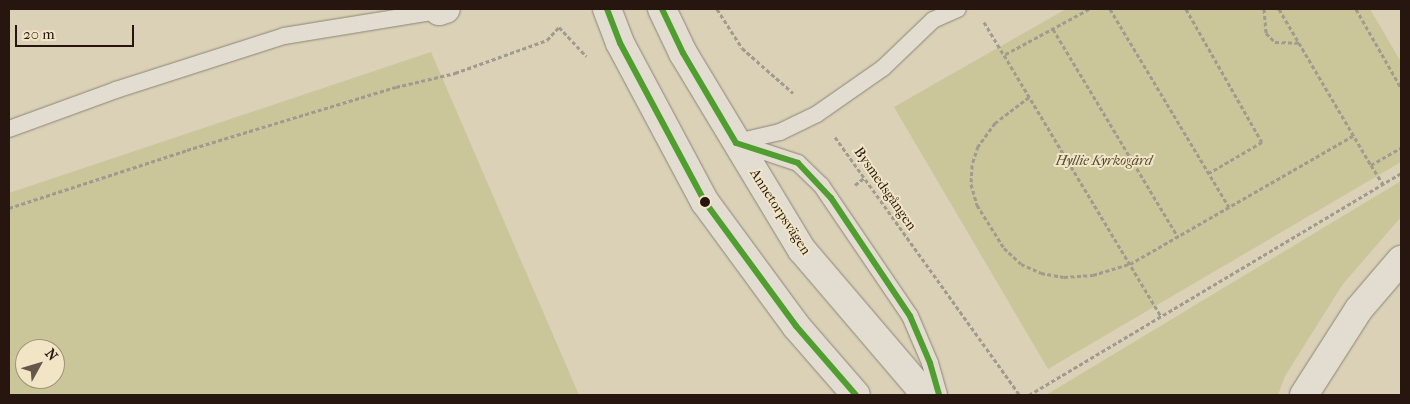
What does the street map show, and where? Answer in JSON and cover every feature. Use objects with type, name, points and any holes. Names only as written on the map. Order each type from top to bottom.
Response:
[{"type":"main road","points":[[606,9],[620,43],[705,202],[796,326],[856,395]]},
{"type":"main road","name":"Annetorpsvägen","points":[[662,9],[683,53],[802,250],[926,395]]},
{"type":"main road","points":[[1304,395],[1359,309],[1401,260]]},
{"type":"lane","points":[[736,143],[780,132],[817,114],[883,68],[932,20],[958,9]]},
{"type":"lane","points":[[9,129],[116,90],[284,36],[441,10]]},
{"type":"lane","points":[[736,143],[798,163],[821,185],[910,316],[930,363],[938,395]]},
{"type":"path","name":"Bysmedsgången","points":[[717,9],[742,48],[817,114],[1020,395]]},
{"type":"path","points":[[1004,55],[1089,9]]},
{"type":"path","points":[[1110,9],[1229,207]]},
{"type":"path","points":[[1186,9],[1262,142],[1209,173]]},
{"type":"path","points":[[1264,9],[1266,33],[1275,42],[1299,43]]},
{"type":"path","points":[[1279,9],[1383,184]]},
{"type":"path","points":[[1356,9],[1401,88]]},
{"type":"path","points":[[980,16],[1161,316]]},
{"type":"path","points":[[9,208],[396,86],[455,73],[547,40],[559,27]]},
{"type":"path","points":[[1053,29],[1178,236]]},
{"type":"path","points":[[1030,97],[994,123],[978,146],[972,166],[971,184],[977,205],[1004,248],[1021,264],[1040,273],[1064,277],[1093,275],[1130,264],[1354,135]]},
{"type":"path","points":[[1371,165],[1401,148]]},
{"type":"path","points":[[1029,395],[1401,173]]},
{"type":"green space","name":"Hyllie Kyrkogård","points":[[1066,9],[1370,9],[1401,62],[1401,162],[1048,369],[894,107]]},
{"type":"green space","points":[[431,52],[579,395],[9,395],[9,193]]},
{"type":"green space","points":[[1401,181],[1401,217],[1343,284],[1285,376],[1278,395],[1046,395]]},
{"type":"transit line","points":[[607,9],[620,43],[705,202],[796,326],[856,395]]},
{"type":"transit line","points":[[662,9],[683,53],[736,143],[798,163],[831,198],[910,316],[930,363],[939,395]]}]
